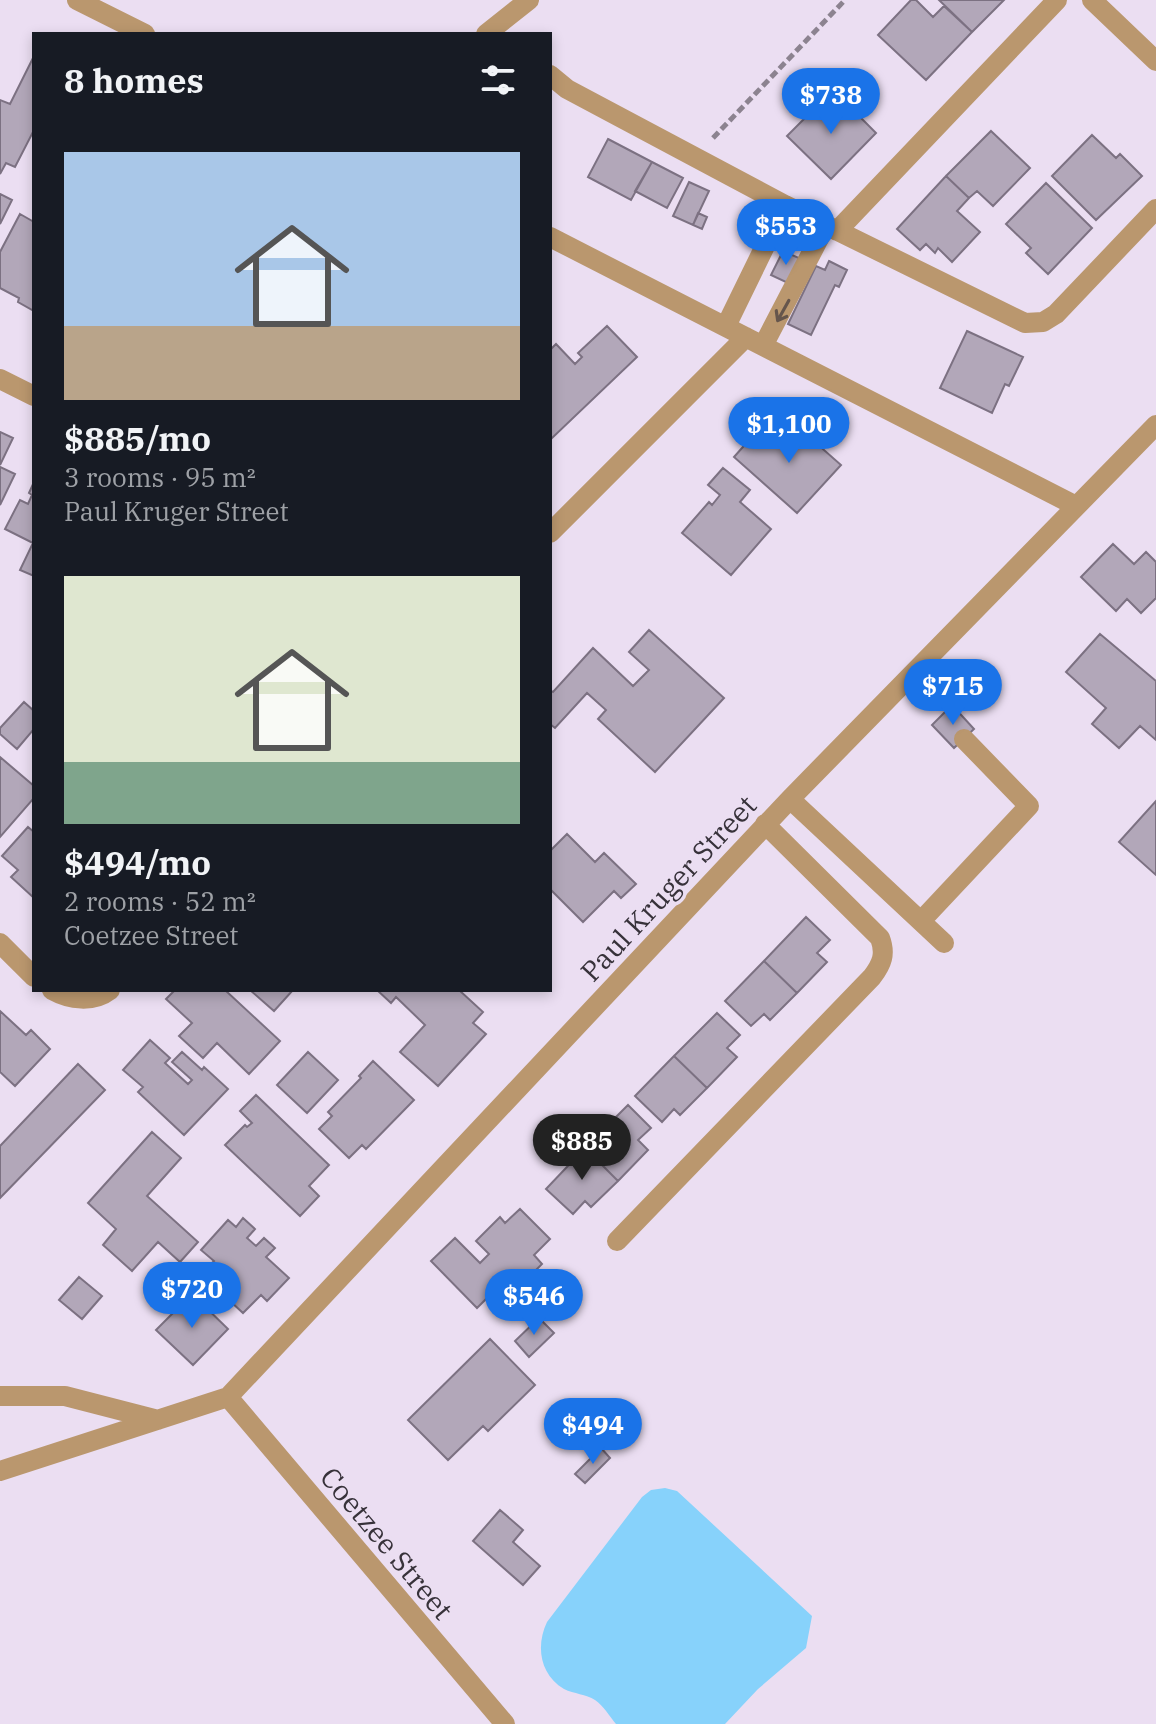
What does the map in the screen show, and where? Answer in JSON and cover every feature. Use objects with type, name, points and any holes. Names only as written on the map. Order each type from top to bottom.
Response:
[{"type":"street","points":[[77,0],[141,32]]},
{"type":"street","points":[[510,27],[529,0]]},
{"type":"street","points":[[552,531],[755,341],[832,228],[1057,0]]},
{"type":"street","points":[[1092,0],[1156,61]]},
{"type":"street","points":[[552,77],[567,89],[785,205],[1016,319],[1034,324],[1056,314],[1156,209]]},
{"type":"street","points":[[726,326],[785,205]]},
{"type":"street","points":[[552,238],[1076,506]]},
{"type":"street","points":[[0,379],[32,395]]},
{"type":"street","name":"Paul Kruger Street","points":[[0,1471],[228,1397],[765,824],[1156,425]]},
{"type":"street","points":[[921,921],[1029,806],[964,739]]},
{"type":"street","points":[[790,799],[944,943]]},
{"type":"street","points":[[617,1241],[882,964],[884,949],[880,938],[765,824]]},
{"type":"street","points":[[0,943],[32,975]]},
{"type":"street","points":[[59,992],[85,1000],[107,992]]},
{"type":"street","points":[[0,1396],[65,1396],[158,1420]]},
{"type":"street","name":"Coetzee Street","points":[[228,1397],[505,1724]]},
{"type":"path","points":[[696,156],[845,0]]},
{"type":"water","points":[[665,1488],[677,1491],[812,1616],[806,1648],[758,1689],[725,1724],[616,1724],[595,1700],[556,1683],[542,1658],[542,1640],[547,1622],[642,1497],[651,1490]]},
{"type":"building","points":[[911,0],[916,0],[933,17],[944,6],[972,32],[926,80],[878,35]]},
{"type":"building","points":[[939,0],[1004,0],[972,32]]},
{"type":"building","points":[[32,60],[32,134],[15,167],[6,163],[0,174],[0,100],[10,104]]},
{"type":"building","points":[[828,95],[847,114],[852,109],[876,133],[831,179],[787,136]]},
{"type":"building","points":[[991,131],[1030,168],[993,206],[977,191],[969,198],[946,176]]},
{"type":"building","points":[[1092,135],[1116,158],[1120,154],[1142,176],[1096,220],[1052,176]]},
{"type":"building","points":[[608,139],[652,162],[631,200],[588,177]]},
{"type":"building","points":[[652,162],[683,178],[667,208],[635,191]]},
{"type":"building","points":[[946,176],[969,198],[957,211],[980,232],[952,262],[938,248],[935,253],[926,244],[920,250],[897,229]]},
{"type":"building","points":[[689,182],[709,191],[693,225],[673,216]]},
{"type":"building","points":[[1046,183],[1092,228],[1048,274],[1026,253],[1031,248],[1006,224]]},
{"type":"building","points":[[0,194],[12,200],[0,224]]},
{"type":"building","points":[[698,213],[707,217],[702,229],[693,225]]},
{"type":"building","points":[[20,214],[32,221],[32,310],[18,302],[19,298],[0,288],[0,252]]},
{"type":"building","points":[[783,251],[801,259],[790,284],[771,275]]},
{"type":"building","points":[[829,261],[847,270],[839,287],[835,285],[811,335],[788,324],[816,266],[825,270]]},
{"type":"building","points":[[607,326],[637,357],[552,438],[552,348],[556,344],[575,364],[582,357],[578,353]]},
{"type":"building","points":[[967,331],[1023,357],[1009,386],[1005,384],[992,413],[940,388]]},
{"type":"building","points":[[799,428],[841,465],[797,513],[734,457],[759,429],[773,441],[785,429],[792,436]]},
{"type":"building","points":[[0,432],[13,438],[0,465]]},
{"type":"building","points":[[0,467],[15,474],[0,505]]},
{"type":"building","points":[[723,468],[750,490],[740,502],[771,529],[731,575],[682,533],[709,502],[712,505],[720,495],[708,485]]},
{"type":"building","points":[[32,495],[32,542],[5,529],[20,500],[28,504]]},
{"type":"building","points":[[1113,544],[1134,564],[1146,552],[1156,562],[1156,598],[1141,613],[1127,599],[1116,611],[1081,577]]},
{"type":"building","points":[[32,545],[32,575],[20,570]]},
{"type":"building","points":[[649,630],[724,698],[655,772],[598,719],[606,710],[587,693],[555,728],[552,726],[552,691],[593,648],[633,686],[649,670],[629,652]]},
{"type":"building","points":[[1100,634],[1156,681],[1156,740],[1140,726],[1119,748],[1092,724],[1106,708],[1066,672]]},
{"type":"building","points":[[24,702],[32,709],[32,731],[17,749],[0,734],[0,728]]},
{"type":"building","points":[[952,705],[974,729],[954,748],[932,725]]},
{"type":"building","points":[[0,757],[32,784],[32,800],[0,837]]},
{"type":"building","points":[[1156,801],[1156,875],[1119,842]]},
{"type":"building","points":[[28,827],[32,830],[32,896],[11,877],[18,870],[2,856]]},
{"type":"building","points":[[567,834],[595,862],[604,853],[636,884],[621,898],[614,891],[583,922],[552,891],[552,849]]},
{"type":"building","points":[[806,917],[830,940],[817,953],[827,962],[797,993],[764,961]]},
{"type":"building","points":[[764,961],[797,993],[770,1020],[764,1014],[751,1026],[725,1001]]},
{"type":"building","points":[[173,992],[227,992],[280,1041],[249,1074],[217,1043],[203,1058],[179,1036],[192,1023],[166,999]]},
{"type":"building","points":[[252,992],[291,992],[274,1011]]},
{"type":"building","points":[[379,992],[461,992],[483,1012],[473,1023],[486,1034],[438,1086],[400,1052],[425,1025],[396,997],[391,1003]]},
{"type":"building","points":[[0,1011],[26,1035],[31,1030],[50,1049],[15,1086],[0,1072]]},
{"type":"building","points":[[717,1013],[740,1035],[727,1048],[737,1057],[707,1088],[674,1056]]},
{"type":"building","points":[[150,1040],[170,1058],[165,1063],[188,1084],[192,1080],[172,1062],[182,1052],[228,1089],[184,1135],[138,1092],[143,1087],[123,1070]]},
{"type":"building","points":[[308,1052],[338,1080],[307,1113],[277,1085]]},
{"type":"building","points":[[674,1056],[707,1088],[680,1115],[674,1109],[662,1122],[635,1096]]},
{"type":"building","points":[[373,1061],[414,1100],[366,1149],[362,1145],[349,1158],[319,1129],[332,1116],[328,1112]]},
{"type":"building","points":[[78,1064],[105,1090],[0,1198],[0,1146]]},
{"type":"building","points":[[256,1095],[329,1165],[309,1186],[319,1196],[300,1216],[225,1145],[245,1125],[247,1127],[252,1123],[240,1111]]},
{"type":"building","points":[[628,1105],[651,1128],[638,1140],[648,1150],[618,1181],[585,1148]]},
{"type":"building","points":[[152,1132],[181,1158],[147,1196],[198,1242],[180,1262],[158,1242],[132,1271],[103,1245],[116,1229],[88,1203]]},
{"type":"building","points":[[585,1148],[618,1181],[591,1207],[585,1201],[573,1214],[546,1189]]},
{"type":"building","points":[[520,1209],[550,1239],[534,1255],[542,1264],[518,1288],[508,1277],[477,1308],[431,1261],[455,1238],[480,1263],[489,1254],[476,1241],[500,1217],[505,1223]]},
{"type":"building","points":[[243,1218],[255,1229],[247,1238],[256,1246],[264,1238],[275,1248],[266,1257],[289,1278],[267,1301],[261,1295],[243,1313],[201,1274],[214,1261],[201,1250],[228,1220],[236,1227]]},
{"type":"building","points":[[79,1277],[102,1296],[82,1319],[59,1300]]},
{"type":"building","points":[[192,1294],[228,1329],[193,1365],[156,1330]]},
{"type":"building","points":[[539,1318],[554,1333],[529,1357],[515,1341]]},
{"type":"building","points":[[490,1339],[535,1385],[488,1431],[483,1426],[448,1460],[408,1420]]},
{"type":"building","points":[[601,1448],[610,1458],[585,1483],[575,1474]]},
{"type":"building","points":[[500,1510],[523,1530],[513,1542],[540,1566],[523,1585],[473,1541]]}]
